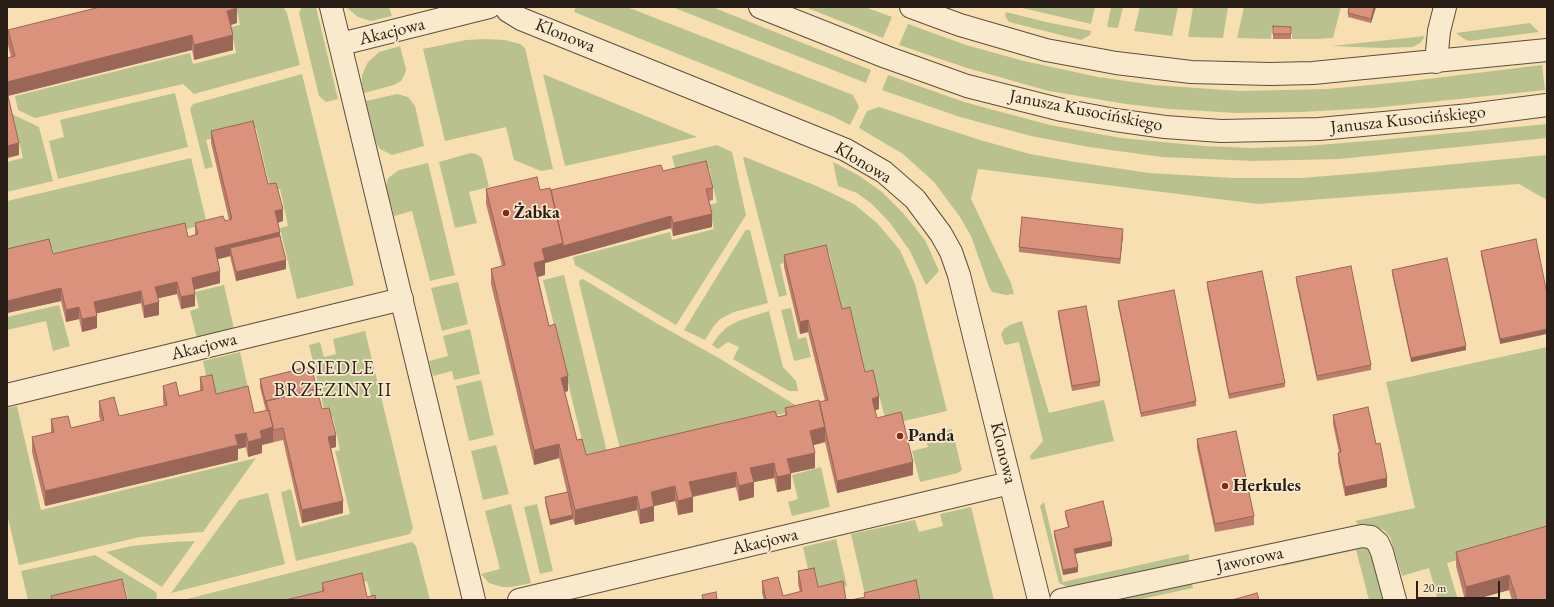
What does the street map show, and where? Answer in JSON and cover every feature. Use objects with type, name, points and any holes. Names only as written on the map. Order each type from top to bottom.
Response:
[{"type":"street","name":"Akacjowa","points":[[331,7],[474,600]]},
{"type":"street","name":"Akacjowa","points":[[341,44],[489,7]]},
{"type":"street","name":"Klonowa","points":[[505,7],[508,11],[521,19],[846,150],[884,172],[915,199],[941,234],[951,252],[959,274],[1039,600]]},
{"type":"street","name":"Janusza Kusocińskiego","points":[[760,7],[886,57],[967,86],[1062,110],[1115,120],[1165,127],[1221,131],[1319,129],[1547,105]]},
{"type":"street","points":[[911,7],[960,25],[1046,50],[1116,63],[1213,74],[1314,73],[1547,50]]},
{"type":"street","points":[[1436,62],[1439,31],[1445,7]]},
{"type":"street","name":"Akacjowa","points":[[7,396],[402,299]]},
{"type":"street","name":"Akacjowa","points":[[519,600],[1010,483]]},
{"type":"street","name":"Jaworowa","points":[[1061,600],[1354,537],[1371,537],[1378,543],[1382,552],[1395,600]]},
{"type":"green space","points":[[236,7],[283,7],[287,13],[300,65],[194,94],[183,84],[35,118],[18,110],[15,96],[190,53],[193,64],[236,53],[231,27],[240,25]]},
{"type":"green space","points":[[302,7],[316,7],[338,99],[326,102],[319,96],[299,13]]},
{"type":"green space","points":[[346,7],[389,7],[392,16],[371,21],[358,17]]},
{"type":"green space","points":[[576,7],[627,7],[853,95],[859,107],[850,125],[832,116],[574,12]]},
{"type":"green space","points":[[672,7],[712,7],[871,70],[866,83]]},
{"type":"green space","points":[[805,7],[865,7],[892,17],[883,38]]},
{"type":"green space","points":[[1018,7],[1095,7],[1091,24]]},
{"type":"green space","points":[[1111,7],[1123,7],[1118,28],[1107,27]]},
{"type":"green space","points":[[1140,7],[1178,7],[1172,36],[1134,31]]},
{"type":"green space","points":[[1193,7],[1228,7],[1223,38],[1188,37]]},
{"type":"green space","points":[[1244,7],[1341,7],[1333,38],[1292,39],[1292,29],[1272,29],[1271,39],[1237,38]]},
{"type":"green space","points":[[1006,12],[1091,31],[1090,35],[1081,40],[1009,22],[1005,16]]},
{"type":"green space","points":[[1530,23],[1539,32],[1469,41],[1456,33]]},
{"type":"green space","points":[[908,24],[966,45],[1024,61],[1098,77],[1154,85],[1240,91],[1328,89],[1411,81],[1542,65],[1545,90],[1373,108],[1301,112],[1236,113],[1169,109],[1126,104],[1049,91],[967,68],[899,45]]},
{"type":"green space","points":[[1425,36],[1421,42],[1413,47],[1382,48],[1332,46]]},
{"type":"green space","points":[[466,40],[505,40],[520,44],[525,48],[553,169],[541,171],[514,160],[506,127],[445,141],[423,49]]},
{"type":"green space","points":[[400,46],[406,69],[401,81],[394,85],[364,93],[362,75],[368,62],[379,52]]},
{"type":"green space","points":[[302,74],[354,285],[297,299],[280,228],[288,226],[280,189],[271,191],[256,128],[206,140],[213,167],[205,169],[190,109],[193,104]]},
{"type":"green space","points":[[543,74],[697,137],[565,166]]},
{"type":"green space","points":[[888,75],[964,102],[1050,125],[1121,138],[1204,146],[1251,148],[1306,146],[1547,124],[1547,138],[1339,159],[1253,161],[1162,157],[1089,147],[1031,136],[960,117],[882,90]]},
{"type":"green space","points":[[175,93],[188,147],[58,179],[49,141],[64,137],[60,120]]},
{"type":"green space","points":[[397,94],[408,97],[415,106],[424,146],[392,155],[380,149],[376,143],[366,101]]},
{"type":"green space","points":[[879,107],[980,140],[1030,154],[1149,173],[1234,178],[1301,178],[1547,155],[1547,200],[1519,184],[1258,204],[978,169],[971,199],[1011,283],[1014,294],[1006,295],[992,292],[971,236],[960,217],[934,182],[903,154],[859,128],[867,111]]},
{"type":"green space","points":[[12,114],[39,127],[53,181],[7,192],[7,162],[23,158]]},
{"type":"green space","points":[[717,145],[732,152],[746,215],[676,325],[575,265],[573,257],[670,232],[672,240],[714,229],[708,205],[717,203],[709,168],[677,176],[672,156]]},
{"type":"green space","points":[[471,153],[482,158],[489,187],[469,192],[477,223],[455,228],[439,162]]},
{"type":"green space","points":[[745,157],[819,187],[854,204],[877,223],[900,250],[915,284],[947,411],[887,425],[874,377],[867,378],[851,312],[843,314],[829,252],[780,264],[787,295],[779,297],[743,158]]},
{"type":"green space","points":[[191,158],[207,224],[56,261],[52,248],[7,259],[7,201]]},
{"type":"green space","points":[[833,162],[858,175],[882,192],[903,213],[925,240],[939,271],[926,285],[910,251],[890,223],[872,204],[857,193],[838,186]]},
{"type":"green space","points":[[428,163],[455,275],[430,281],[412,211],[394,216],[386,186],[388,178],[399,170]]},
{"type":"green space","points":[[750,230],[768,303],[734,312],[720,319],[705,340],[684,330],[745,231]]},
{"type":"green space","points":[[564,275],[608,456],[587,461],[543,280]]},
{"type":"green space","points":[[583,279],[656,323],[717,357],[802,409],[621,453],[579,283],[580,280]]},
{"type":"green space","points":[[458,282],[468,324],[442,331],[431,288]]},
{"type":"green space","points":[[224,285],[235,333],[198,342],[190,311],[199,308],[195,292]]},
{"type":"green space","points":[[59,305],[70,346],[53,351],[46,321],[7,330],[7,317]]},
{"type":"green space","points":[[791,308],[798,339],[806,337],[811,357],[794,361],[781,310]]},
{"type":"green space","points":[[769,311],[783,367],[796,381],[798,391],[789,391],[733,359],[739,347],[728,342],[718,349],[712,345],[727,327],[738,321]]},
{"type":"green space","points":[[1022,321],[1049,413],[1104,400],[1114,441],[1031,460],[1030,456],[1043,441],[1019,342],[1006,345],[1001,334],[1004,329],[1010,325]]},
{"type":"green space","points":[[470,329],[480,374],[454,380],[452,371],[433,376],[429,361],[448,356],[443,336]]},
{"type":"green space","points":[[365,331],[413,528],[410,534],[296,561],[281,492],[291,489],[300,527],[350,514],[335,451],[340,450],[333,417],[326,418],[309,345],[320,342],[324,357],[336,354],[333,339]]},
{"type":"green space","points":[[1547,347],[1547,534],[1447,563],[1458,600],[1438,600],[1429,568],[1402,576],[1390,537],[1385,531],[1374,526],[1361,527],[1355,521],[1415,508],[1386,382]]},
{"type":"green space","points":[[240,352],[250,397],[219,405],[207,380],[203,361]]},
{"type":"green space","points":[[481,380],[494,435],[469,441],[456,386]]},
{"type":"green space","points":[[17,406],[41,510],[256,458],[203,532],[140,537],[19,565],[7,514],[7,408]]},
{"type":"green space","points":[[952,429],[962,470],[958,473],[920,482],[912,451],[928,447],[925,435]]},
{"type":"green space","points":[[496,445],[509,494],[483,500],[471,451]]},
{"type":"green space","points":[[821,467],[830,507],[792,516],[788,502],[798,499],[792,475]]},
{"type":"green space","points":[[268,493],[285,564],[171,593],[239,500]]},
{"type":"green space","points":[[1044,502],[1063,582],[1189,554],[1189,563],[1073,588],[1065,586],[1059,583],[1040,506]]},
{"type":"green space","points":[[511,504],[531,583],[511,587],[502,587],[489,583],[481,574],[500,569],[485,511]]},
{"type":"green space","points":[[537,504],[553,571],[540,574],[524,507]]},
{"type":"green space","points":[[971,507],[994,600],[866,599],[851,534],[915,520],[919,532],[943,526],[940,514]]},
{"type":"green space","points":[[836,539],[847,586],[819,592],[814,568],[808,569],[803,547]]},
{"type":"green space","points":[[195,541],[162,587],[106,552],[131,546]]},
{"type":"green space","points":[[412,542],[416,546],[430,600],[372,600],[367,581],[316,594],[317,600],[183,600]]},
{"type":"green space","points":[[1366,546],[1371,551],[1384,600],[1369,600],[1356,550],[1283,566],[1282,563]]},
{"type":"green space","points":[[95,555],[156,592],[157,597],[155,600],[128,600],[125,586],[63,600],[28,600],[21,571]]},
{"type":"green space","points":[[1191,582],[1193,588],[1137,600],[1103,600]]},
{"type":"building","points":[[100,7],[237,8],[227,11],[233,35],[194,45],[192,35],[7,82],[7,58],[15,56],[8,30]]},
{"type":"building","points":[[1349,7],[1374,7],[1371,19],[1348,13]]},
{"type":"building","points":[[1273,26],[1291,27],[1291,34],[1273,34]]},
{"type":"building","points":[[7,92],[19,143],[7,146]]},
{"type":"building","points":[[253,121],[268,184],[276,183],[283,209],[275,211],[280,232],[215,248],[220,271],[192,278],[195,294],[181,297],[177,282],[155,287],[159,302],[144,306],[141,291],[94,302],[97,316],[82,319],[79,307],[66,310],[61,288],[7,301],[7,249],[49,239],[53,254],[185,223],[188,237],[198,234],[195,223],[223,216],[225,221],[232,219],[211,131]]},
{"type":"building","points":[[706,161],[713,188],[706,189],[712,214],[673,223],[671,216],[563,246],[551,190],[661,165],[663,171]]},
{"type":"building","points":[[537,177],[540,190],[550,188],[563,243],[542,249],[545,260],[534,263],[549,326],[555,324],[568,376],[561,378],[577,440],[582,439],[586,455],[775,411],[777,417],[787,415],[785,408],[819,400],[825,427],[810,431],[815,453],[787,459],[791,474],[777,477],[774,463],[750,468],[754,482],[739,486],[736,472],[689,482],[693,497],[678,501],[675,486],[651,492],[654,506],[640,510],[637,496],[575,510],[559,444],[534,450],[491,269],[505,265],[486,189]]},
{"type":"building","points":[[1022,217],[1123,229],[1120,259],[1019,247]]},
{"type":"building","points":[[280,236],[286,260],[236,272],[230,248]]},
{"type":"building","points":[[1536,239],[1547,294],[1547,329],[1500,339],[1481,251]]},
{"type":"building","points":[[826,245],[842,309],[850,307],[865,372],[873,370],[879,396],[872,399],[877,418],[901,412],[913,462],[837,481],[819,402],[828,400],[808,320],[800,322],[784,255]]},
{"type":"building","points":[[1447,258],[1466,346],[1411,358],[1392,270]]},
{"type":"building","points":[[1351,266],[1371,365],[1317,376],[1296,277]]},
{"type":"building","points":[[1262,271],[1285,383],[1229,394],[1207,282]]},
{"type":"building","points":[[1174,290],[1196,401],[1141,413],[1118,301]]},
{"type":"building","points":[[1086,306],[1100,381],[1072,386],[1058,311]]},
{"type":"building","points":[[311,366],[317,389],[266,401],[266,404],[260,379]]},
{"type":"building","points":[[212,375],[216,394],[248,386],[254,413],[269,410],[273,427],[260,431],[262,438],[248,442],[246,433],[235,435],[238,445],[45,491],[32,437],[54,432],[51,419],[68,416],[71,428],[104,420],[99,401],[114,397],[119,416],[167,405],[163,386],[176,382],[179,396],[203,390],[200,377]]},
{"type":"building","points":[[317,389],[322,409],[329,408],[336,435],[328,437],[343,501],[302,510],[283,428],[273,430],[266,401]]},
{"type":"building","points":[[1368,407],[1376,444],[1380,443],[1387,478],[1345,487],[1338,453],[1341,452],[1333,415]]},
{"type":"building","name":"Herkules","points":[[1236,431],[1254,516],[1215,524],[1197,439]]},
{"type":"building","points":[[568,492],[573,515],[550,520],[545,497]]},
{"type":"building","points":[[1103,501],[1112,541],[1074,549],[1078,567],[1063,570],[1054,531],[1069,527],[1065,511]]},
{"type":"building","points":[[1547,526],[1547,600],[1517,600],[1509,575],[1466,587],[1456,552]]},
{"type":"building","points":[[814,568],[818,587],[843,581],[846,600],[766,600],[762,581],[778,577],[783,596],[802,591],[798,571]]},
{"type":"building","points":[[362,573],[367,597],[375,595],[376,600],[285,600],[324,591],[322,583]]},
{"type":"building","points":[[122,579],[127,600],[52,600],[51,596]]},
{"type":"building","points":[[916,580],[920,600],[851,600],[865,597],[864,593]]},
{"type":"building","points":[[716,592],[717,600],[703,600],[702,595]]},
{"type":"building","points":[[1257,593],[1259,600],[1232,600]]},
{"type":"place","name":"Żabka","points":[[506,213]]},
{"type":"place","name":"Panda","points":[[900,436]]},
{"type":"place","name":"Herkules","points":[[1225,486]]},
{"type":"district","name":"OSIEDLE BRZEZINY II","points":[[333,380]]}]
